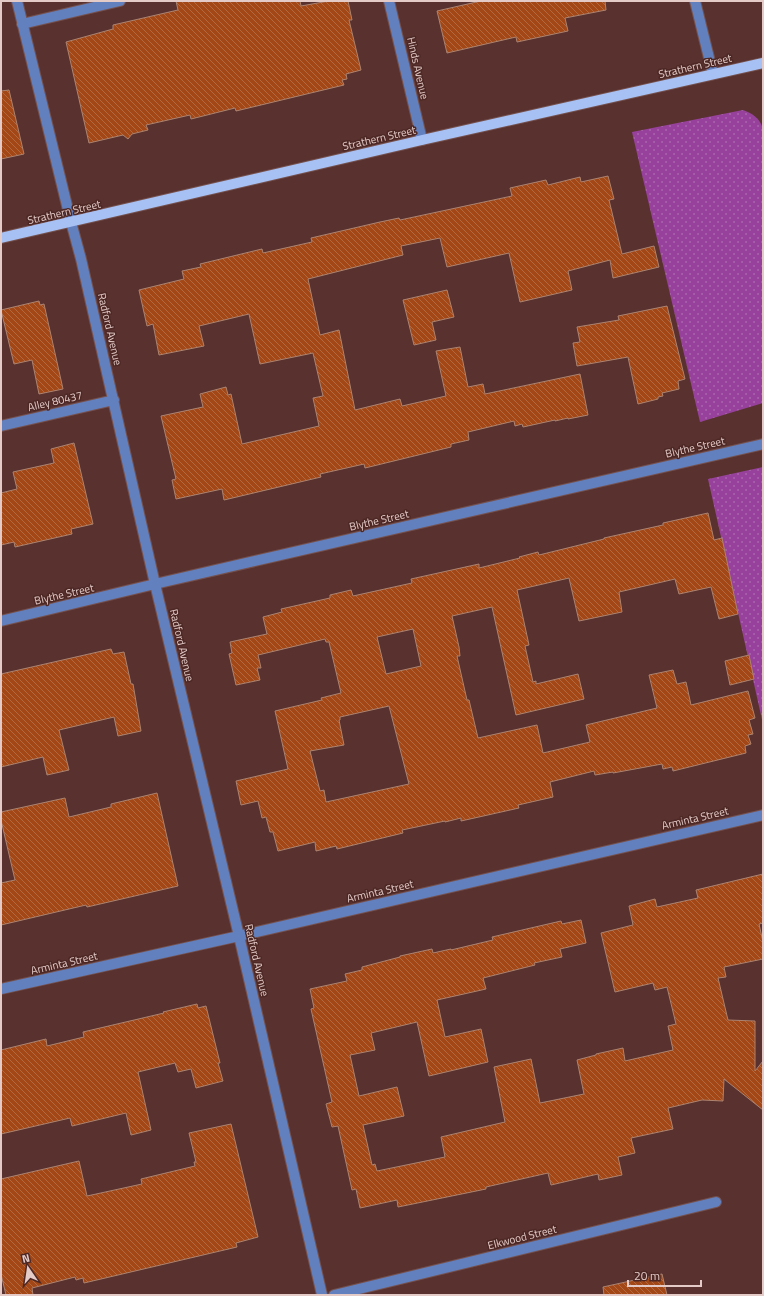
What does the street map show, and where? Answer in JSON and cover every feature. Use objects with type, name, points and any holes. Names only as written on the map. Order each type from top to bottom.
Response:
[{"type":"main road","name":"Strathern Street","points":[[1,238],[422,140],[763,63]]},
{"type":"street","name":"Radford Avenue","points":[[17,1],[81,259],[155,584],[239,936],[322,1295]]},
{"type":"street","points":[[22,24],[120,1]]},
{"type":"street","name":"Hinds Avenue","points":[[389,1],[422,140]]},
{"type":"street","points":[[695,1],[713,74]]},
{"type":"street","name":"Alley 80437","points":[[1,426],[114,400]]},
{"type":"street","name":"Blythe Street","points":[[1,621],[763,444]]},
{"type":"street","name":"Arminta Street","points":[[1,989],[239,936],[763,815]]},
{"type":"street","name":"Elkwood Street","points":[[334,1295],[716,1202]]},
{"type":"shaded area","points":[[743,110],[756,117],[763,129],[763,403],[700,422],[632,132]]},
{"type":"shaded area","points":[[763,467],[763,724],[708,479]]},
{"type":"building","points":[[176,1],[300,1],[301,6],[329,1],[348,1],[352,20],[349,20],[361,70],[346,74],[347,79],[342,80],[344,85],[236,111],[235,108],[191,119],[190,115],[146,125],[148,130],[132,134],[128,139],[123,135],[89,143],[66,42],[113,29],[113,25],[178,10]]},
{"type":"building","points":[[481,1],[605,1],[606,10],[565,18],[568,31],[517,42],[516,37],[447,53],[437,11]]},
{"type":"building","points":[[9,90],[24,154],[1,159],[1,91]]},
{"type":"building","points":[[608,176],[614,199],[609,200],[622,254],[654,246],[659,267],[613,278],[610,260],[568,271],[572,290],[520,302],[509,253],[447,267],[440,238],[401,246],[403,255],[308,279],[320,335],[339,330],[355,410],[400,399],[402,406],[446,396],[436,351],[460,347],[468,387],[483,384],[485,394],[580,374],[588,415],[523,427],[522,424],[515,426],[514,421],[468,432],[469,440],[451,444],[451,447],[365,468],[364,464],[320,474],[321,477],[224,500],[222,489],[176,499],[172,480],[176,479],[161,416],[203,407],[200,394],[226,387],[228,395],[231,394],[242,444],[319,426],[313,398],[323,396],[313,353],[260,364],[249,314],[199,326],[204,346],[159,355],[153,324],[147,326],[139,290],[184,279],[182,271],[201,267],[200,264],[262,249],[263,253],[312,242],[311,238],[380,222],[399,218],[400,220],[512,196],[510,188],[546,180],[548,185],[580,177],[581,182]]},
{"type":"building","points":[[447,290],[454,317],[432,322],[436,340],[414,345],[403,300]]},
{"type":"building","points":[[39,301],[40,305],[44,304],[63,389],[39,394],[32,360],[14,364],[1,310]]},
{"type":"building","points":[[667,306],[685,379],[678,381],[679,389],[662,393],[663,396],[658,397],[658,399],[638,404],[628,357],[577,366],[573,343],[580,342],[577,327],[619,320],[618,316]]},
{"type":"building","points":[[74,443],[93,524],[71,529],[72,534],[15,547],[14,542],[1,545],[1,493],[17,489],[13,472],[54,463],[51,449]]},
{"type":"building","points":[[708,513],[714,540],[722,538],[738,614],[719,619],[711,587],[679,594],[675,579],[619,592],[622,612],[579,621],[569,578],[517,590],[529,645],[525,646],[533,682],[536,681],[536,684],[578,674],[584,699],[516,715],[492,607],[452,616],[459,647],[460,656],[457,656],[467,700],[469,700],[478,738],[537,725],[543,753],[590,742],[586,725],[657,708],[649,675],[673,670],[677,684],[686,682],[691,705],[748,691],[755,718],[749,720],[753,734],[748,735],[751,744],[745,746],[746,753],[673,771],[672,767],[663,769],[662,764],[595,775],[594,771],[550,782],[553,797],[518,805],[519,808],[461,821],[461,818],[402,830],[403,833],[337,849],[336,846],[316,851],[315,842],[278,851],[273,832],[270,832],[266,817],[262,818],[258,801],[241,805],[236,781],[288,769],[275,711],[322,700],[321,698],[341,693],[329,642],[326,642],[325,639],[258,655],[261,668],[257,668],[260,680],[236,685],[229,654],[232,653],[230,642],[267,634],[263,617],[282,612],[281,609],[330,598],[330,595],[351,590],[353,596],[412,583],[411,579],[479,564],[479,568],[538,552],[539,555],[604,538],[663,525],[663,523]],"holes":[[[413,629],[421,666],[386,674],[377,637]],[[389,706],[409,784],[326,802],[324,790],[320,791],[310,751],[344,745],[339,720],[340,717]]]},
{"type":"building","points":[[111,649],[113,654],[124,652],[131,684],[133,684],[141,731],[118,736],[114,717],[59,730],[69,770],[47,775],[43,757],[1,767],[1,674]]},
{"type":"building","points":[[749,655],[754,679],[730,685],[725,661]]},
{"type":"building","points":[[157,793],[178,886],[87,907],[86,905],[1,925],[1,883],[15,880],[1,820],[1,812],[65,798],[69,817],[111,807],[111,804]]},
{"type":"building","points":[[763,874],[763,923],[759,924],[763,942],[763,959],[724,967],[726,977],[718,978],[728,1020],[755,1021],[755,1071],[763,1061],[763,1110],[724,1079],[723,1101],[702,1100],[668,1108],[673,1129],[631,1138],[635,1153],[618,1157],[622,1175],[599,1180],[598,1174],[551,1185],[548,1173],[486,1187],[486,1189],[398,1207],[397,1200],[360,1208],[356,1189],[352,1190],[338,1126],[332,1127],[326,1104],[332,1102],[311,1009],[314,1008],[310,989],[347,981],[345,974],[362,970],[362,967],[400,956],[432,949],[433,953],[451,950],[493,940],[492,937],[561,921],[562,924],[581,920],[586,943],[560,949],[562,957],[534,963],[535,965],[483,978],[486,989],[437,1000],[445,1037],[481,1029],[488,1062],[429,1076],[417,1022],[371,1033],[375,1050],[350,1055],[359,1096],[397,1087],[404,1116],[363,1125],[372,1165],[375,1164],[377,1171],[445,1157],[441,1137],[505,1122],[494,1067],[531,1059],[540,1103],[584,1094],[577,1060],[623,1048],[625,1061],[673,1050],[668,1026],[676,1024],[667,987],[655,990],[653,983],[615,992],[601,933],[633,925],[629,906],[655,899],[657,907],[698,898],[696,890]]},
{"type":"building","points":[[197,1004],[198,1008],[206,1006],[223,1081],[196,1088],[191,1069],[178,1072],[175,1063],[138,1072],[151,1130],[131,1135],[126,1113],[72,1126],[70,1118],[1,1134],[1,1050],[46,1039],[47,1046],[84,1037],[83,1032]]},
{"type":"building","points":[[231,1124],[258,1237],[236,1243],[237,1247],[84,1283],[83,1278],[76,1280],[75,1277],[32,1288],[33,1295],[6,1295],[1,1274],[1,1179],[79,1161],[87,1196],[142,1184],[141,1179],[195,1166],[194,1162],[196,1162],[189,1133]]},
{"type":"building","points":[[662,1274],[667,1295],[604,1295],[603,1287]]}]
